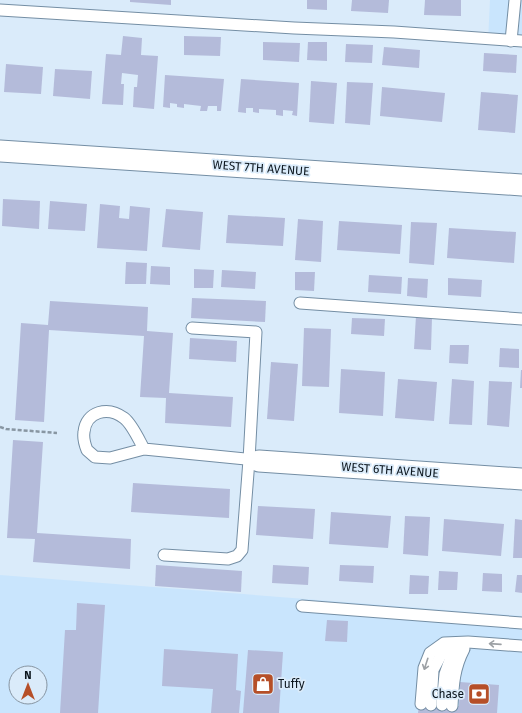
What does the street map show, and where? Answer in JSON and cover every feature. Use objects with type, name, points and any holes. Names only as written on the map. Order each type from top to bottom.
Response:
[{"type":"street","name":"WEST 7TH AVENUE","points":[[0,151],[522,185]]},
{"type":"street","name":"WEST 6TH AVENUE","points":[[254,460],[522,478]]},
{"type":"lane","points":[[0,10],[294,28],[394,32],[516,41],[515,0]]},
{"type":"lane","points":[[300,303],[522,320]]},
{"type":"lane","points":[[164,555],[228,559],[237,556],[242,550],[254,460],[256,332],[192,328]]},
{"type":"lane","points":[[144,449],[125,418],[112,412],[103,411],[91,416],[85,425],[83,433],[87,450],[95,457],[120,457],[144,449],[254,460]]},
{"type":"lane","points":[[302,606],[522,623]]},
{"type":"lane","points":[[468,642],[458,660],[454,676],[437,705],[424,668],[430,653],[444,643],[468,642],[522,646]]},
{"type":"path","points":[[0,427],[6,429],[57,433]]},
{"type":"shaded area","points":[[490,0],[522,0],[522,44],[488,42]]},
{"type":"shaded area","points":[[0,575],[522,616],[522,713],[0,713]]},
{"type":"building","points":[[130,0],[171,0],[171,5],[130,2]]},
{"type":"building","points":[[307,0],[327,0],[327,10],[307,9]]},
{"type":"building","points":[[352,0],[389,0],[388,13],[351,11]]},
{"type":"building","points":[[425,0],[461,0],[461,16],[424,15]]},
{"type":"building","points":[[123,36],[142,38],[141,55],[158,56],[154,109],[133,107],[134,87],[137,87],[138,75],[122,73],[121,84],[124,84],[123,105],[102,104],[106,54],[121,55]]},
{"type":"building","points":[[184,36],[221,37],[220,56],[184,55]]},
{"type":"building","points":[[263,42],[300,43],[299,62],[263,60]]},
{"type":"building","points":[[308,42],[327,42],[327,61],[307,60]]},
{"type":"building","points":[[346,44],[373,45],[372,63],[345,62]]},
{"type":"building","points":[[384,47],[420,50],[419,68],[382,65]]},
{"type":"building","points":[[484,53],[517,55],[516,73],[483,71]]},
{"type":"building","points":[[6,64],[43,67],[41,94],[4,92]]},
{"type":"building","points":[[55,69],[92,71],[90,99],[53,96]]},
{"type":"building","points":[[165,75],[224,79],[221,111],[217,111],[217,106],[208,106],[207,111],[200,111],[201,106],[184,104],[184,108],[177,107],[177,104],[170,103],[170,108],[163,107]]},
{"type":"building","points":[[241,79],[299,83],[297,116],[292,115],[293,111],[283,110],[283,116],[276,115],[276,110],[259,109],[259,113],[253,112],[253,108],[246,108],[246,113],[238,112]]},
{"type":"building","points":[[311,81],[337,83],[334,124],[309,122]]},
{"type":"building","points":[[347,82],[373,83],[370,125],[345,123]]},
{"type":"building","points":[[382,87],[445,93],[442,122],[380,116]]},
{"type":"building","points":[[481,92],[518,95],[515,133],[478,130]]},
{"type":"building","points":[[3,199],[40,201],[39,229],[2,226]]},
{"type":"building","points":[[50,201],[87,204],[85,231],[48,229]]},
{"type":"building","points":[[100,204],[120,206],[119,218],[129,219],[130,206],[150,208],[147,251],[97,248]]},
{"type":"building","points":[[166,209],[203,212],[200,250],[162,247]]},
{"type":"building","points":[[228,215],[285,218],[283,246],[226,243]]},
{"type":"building","points":[[298,219],[323,221],[321,262],[295,260]]},
{"type":"building","points":[[339,221],[402,225],[400,254],[337,250]]},
{"type":"building","points":[[411,222],[437,223],[434,265],[409,263]]},
{"type":"building","points":[[449,228],[516,232],[514,263],[447,258]]},
{"type":"building","points":[[126,262],[147,263],[146,284],[125,284]]},
{"type":"building","points":[[151,266],[170,267],[170,285],[150,284]]},
{"type":"building","points":[[194,269],[214,270],[213,288],[194,288]]},
{"type":"building","points":[[222,270],[256,272],[255,289],[221,287]]},
{"type":"building","points":[[295,272],[315,272],[314,291],[295,290]]},
{"type":"building","points":[[369,275],[402,277],[401,294],[368,292]]},
{"type":"building","points":[[408,278],[428,279],[427,298],[407,296]]},
{"type":"building","points":[[448,278],[482,280],[481,297],[448,295]]},
{"type":"building","points":[[192,298],[266,301],[265,322],[191,318]]},
{"type":"building","points":[[50,301],[148,307],[147,331],[173,333],[169,393],[233,397],[231,427],[165,423],[166,398],[140,397],[144,336],[49,330],[44,422],[15,420],[21,323],[48,325]]},
{"type":"building","points":[[416,316],[432,317],[431,350],[414,349]]},
{"type":"building","points":[[352,318],[385,319],[384,336],[351,334]]},
{"type":"building","points":[[304,328],[331,329],[329,387],[302,386]]},
{"type":"building","points":[[190,338],[237,341],[236,362],[189,359]]},
{"type":"building","points":[[450,345],[469,345],[468,364],[449,363]]},
{"type":"building","points":[[500,348],[519,349],[519,368],[499,367]]},
{"type":"building","points":[[271,362],[298,364],[294,421],[267,419]]},
{"type":"building","points":[[341,369],[385,372],[383,416],[339,413]]},
{"type":"building","points":[[521,370],[522,388],[520,388]]},
{"type":"building","points":[[398,379],[437,382],[434,421],[395,418]]},
{"type":"building","points":[[452,379],[474,381],[472,425],[449,424]]},
{"type":"building","points":[[489,381],[512,382],[509,427],[487,425]]},
{"type":"building","points":[[13,440],[43,442],[37,533],[131,539],[130,569],[33,562],[35,539],[7,538]]},
{"type":"building","points":[[133,483],[230,489],[229,518],[131,512]]},
{"type":"building","points":[[258,506],[315,509],[313,539],[256,535]]},
{"type":"building","points":[[331,512],[391,516],[388,548],[329,544]]},
{"type":"building","points":[[405,516],[430,517],[428,556],[403,554]]},
{"type":"building","points":[[444,519],[504,524],[501,556],[442,551]]},
{"type":"building","points":[[515,519],[522,520],[522,558],[513,558]]},
{"type":"building","points":[[156,565],[242,571],[241,592],[155,586]]},
{"type":"building","points":[[273,565],[309,567],[308,585],[272,583]]},
{"type":"building","points":[[340,565],[374,566],[373,583],[339,581]]},
{"type":"building","points":[[439,571],[458,572],[457,590],[438,590]]},
{"type":"building","points":[[483,573],[502,574],[502,592],[482,591]]},
{"type":"building","points":[[410,575],[429,576],[428,594],[409,594]]},
{"type":"building","points":[[517,575],[522,575],[522,593],[515,592]]},
{"type":"building","points":[[77,603],[105,605],[98,713],[60,713],[65,630],[76,630]]},
{"type":"building","points":[[327,620],[348,621],[347,642],[325,641]]},
{"type":"building","points":[[164,649],[238,654],[236,690],[241,691],[239,713],[211,713],[213,689],[162,686]]},
{"type":"building","name":"Tuffy","points":[[248,650],[283,652],[279,713],[243,713]]},
{"type":"building","name":"Chase","points":[[460,682],[499,685],[497,713],[418,713],[419,704],[459,706]]},
{"type":"place","name":"Tuffy","points":[[263,684]]},
{"type":"place","name":"Chase","points":[[479,694]]}]
